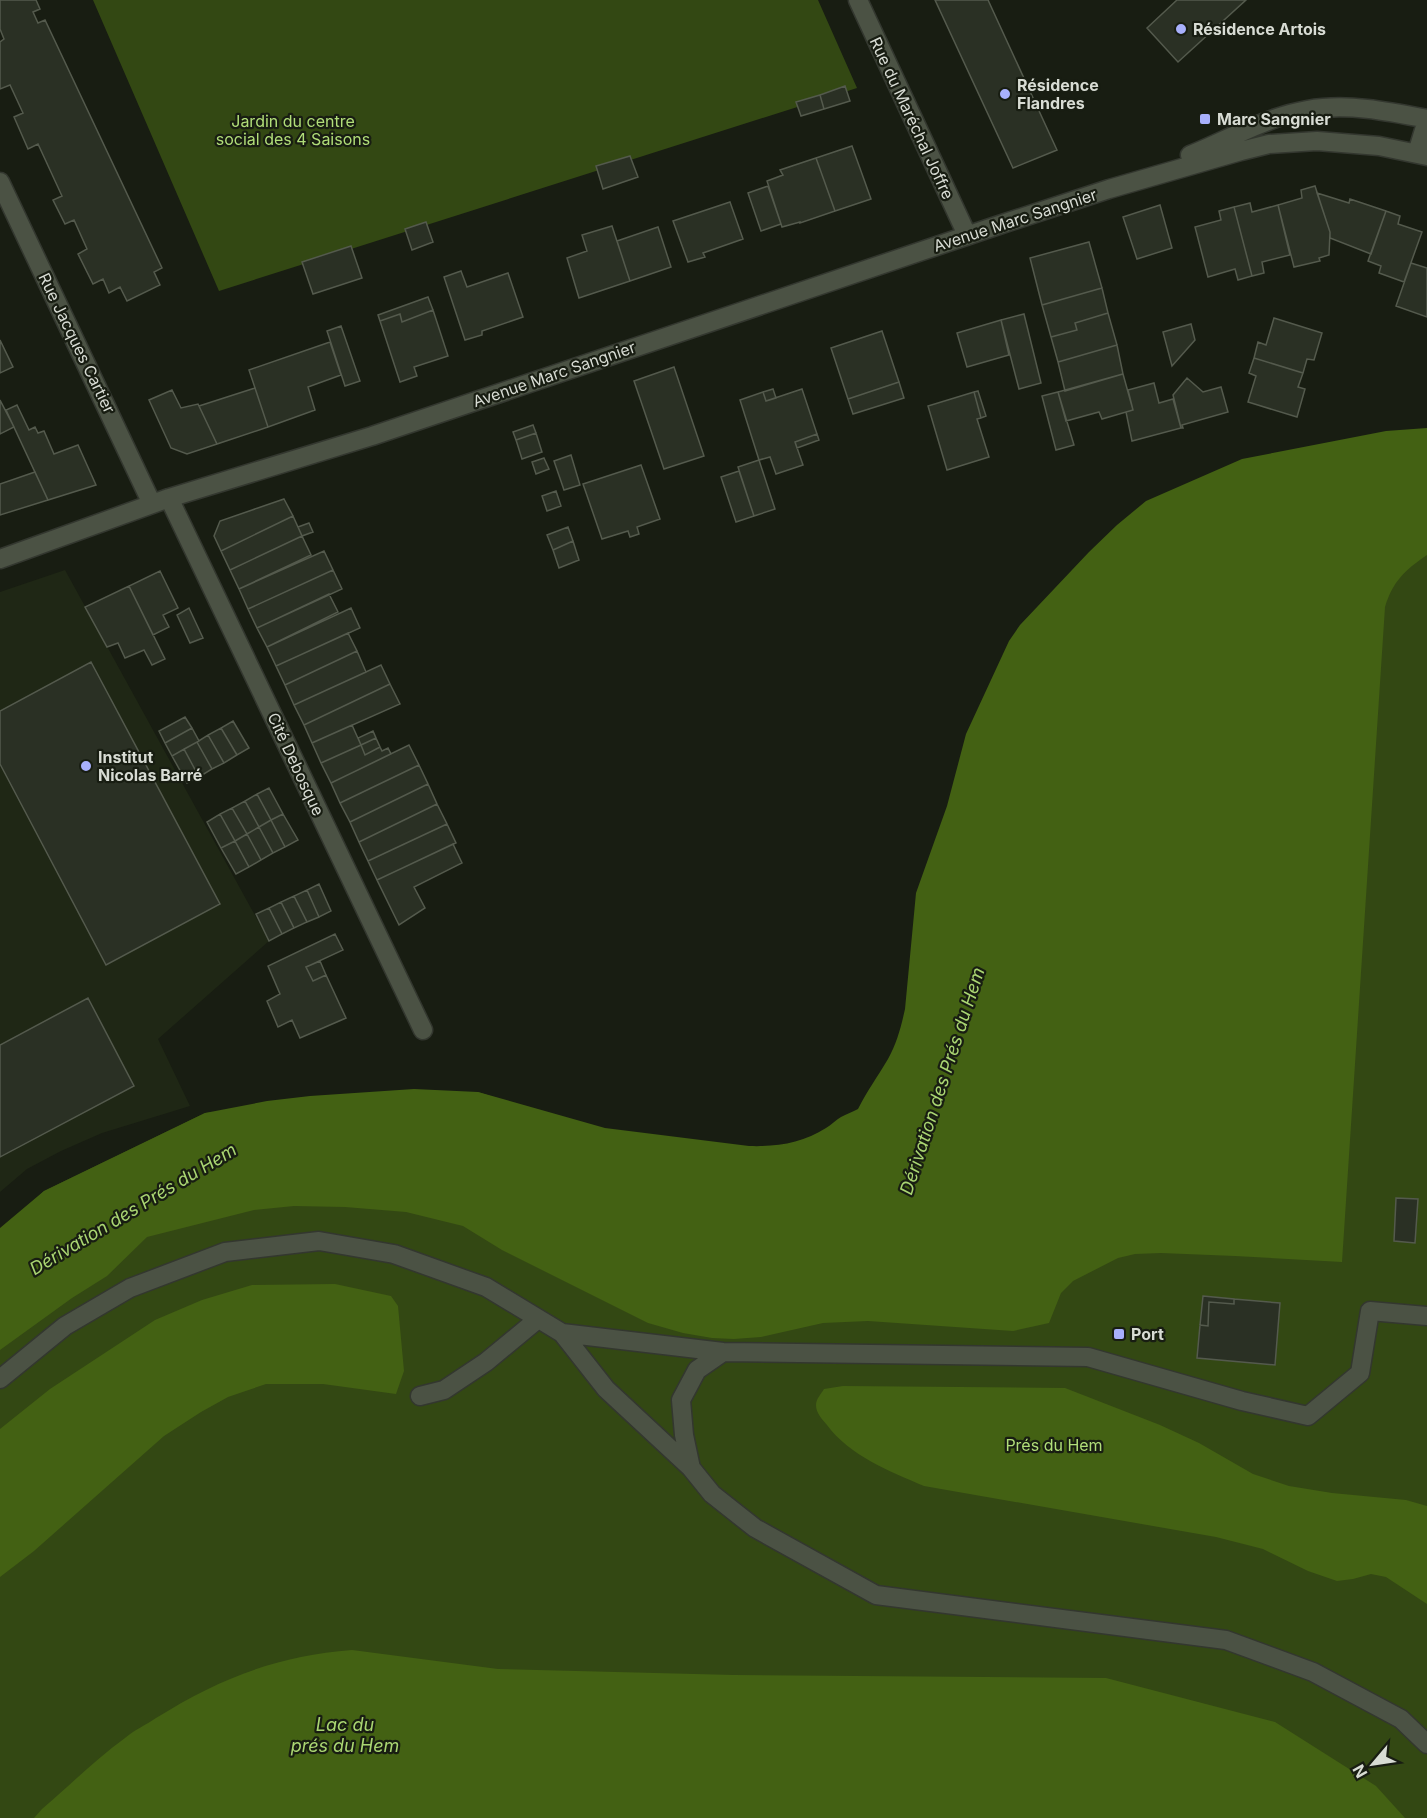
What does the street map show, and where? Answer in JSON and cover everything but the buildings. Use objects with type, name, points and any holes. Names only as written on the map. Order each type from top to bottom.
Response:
[{"type":"street","name":"Rue du Maréchal Joffre","points":[[858,0],[967,235]]},
{"type":"street","name":"Avenue Marc Sangnier","points":[[1109,189],[1263,124],[1307,110],[1354,107],[1384,110],[1427,119]]},
{"type":"street","points":[[1422,155],[1427,119]]},
{"type":"street","name":"Avenue Marc Sangnier","points":[[0,559],[161,501],[372,436],[967,235],[1109,189],[1241,151],[1281,143],[1317,141],[1379,146],[1422,155]]},
{"type":"street","name":"Rue Jacques Cartier","points":[[0,183],[161,501]]},
{"type":"street","name":"Cité Debosque","points":[[161,501],[423,1030]]},
{"type":"street","points":[[0,1379],[65,1326],[130,1288],[225,1252],[319,1241],[394,1254],[486,1287],[562,1333],[606,1389],[691,1468],[712,1494],[755,1528],[876,1595],[1226,1640],[1313,1672],[1401,1719],[1427,1744]]},
{"type":"street","points":[[562,1333],[723,1352],[1088,1357],[1242,1401],[1308,1416],[1360,1373],[1370,1311],[1427,1316]]},
{"type":"street","points":[[420,1396],[444,1390],[486,1362],[538,1319]]},
{"type":"street","points":[[691,1468],[684,1436],[681,1400],[697,1370],[723,1352]]},
{"type":"shaded area","name":"Institut Nicolas Barré","points":[[65,570],[269,941],[158,1039],[190,1106],[102,1133],[61,1151],[27,1169],[0,1192],[0,592]]},
{"type":"green space","name":"Jardin du centre social des 4 Saisons","points":[[93,0],[818,0],[857,88],[219,291]]},
{"type":"green space","name":"Prés du Hem","points":[[1427,439],[1427,1818],[0,1818],[0,1232],[44,1191],[205,1113],[478,1092],[634,1142],[777,1158],[846,1136]]},
{"type":"water","name":"Dérivation des Prés du Hem","points":[[1427,428],[1427,555],[1401,577],[1392,590],[1385,607],[1342,1262],[1161,1253],[1135,1254],[1118,1258],[1073,1281],[1061,1293],[1049,1323],[1013,1331],[868,1321],[823,1323],[761,1337],[712,1338],[648,1323],[502,1250],[463,1226],[406,1212],[294,1206],[254,1210],[147,1237],[107,1276],[72,1298],[0,1350],[0,1228],[44,1191],[205,1113],[267,1101],[310,1096],[414,1089],[478,1092],[605,1128],[759,1146],[779,1145],[808,1137],[858,1109],[888,1059],[900,1029],[905,1009],[916,893],[947,806],[966,734],[1009,641],[1020,625],[1089,552],[1146,501],[1242,459],[1386,431]]},
{"type":"water","points":[[335,1284],[391,1296],[398,1306],[404,1371],[396,1394],[323,1384],[266,1384],[228,1397],[164,1436],[34,1551],[0,1577],[0,1429],[50,1389],[155,1320],[202,1300],[252,1285]]},
{"type":"water","points":[[843,1386],[1065,1388],[1160,1425],[1199,1443],[1253,1474],[1289,1486],[1332,1493],[1406,1500],[1427,1506],[1427,1604],[1386,1577],[1371,1574],[1337,1581],[1308,1571],[1263,1549],[1216,1537],[924,1486],[871,1462],[847,1446],[823,1420],[816,1408],[819,1397],[824,1389]]},
{"type":"water","name":"Lac du prés du Hem","points":[[352,1650],[498,1669],[734,1675],[1106,1678],[1275,1722],[1376,1786],[1405,1818],[34,1818],[93,1764],[129,1735],[203,1691],[226,1680],[274,1664],[325,1653]]},
{"type":"place","name":"Résidence Artois","points":[[1181,29]]},
{"type":"place","name":"Résidence Flandres","points":[[1005,94]]},
{"type":"place","name":"Marc Sangnier","points":[[1205,119]]},
{"type":"place","name":"Institut Nicolas Barré","points":[[86,766]]},
{"type":"place","name":"Port","points":[[1119,1334]]}]
